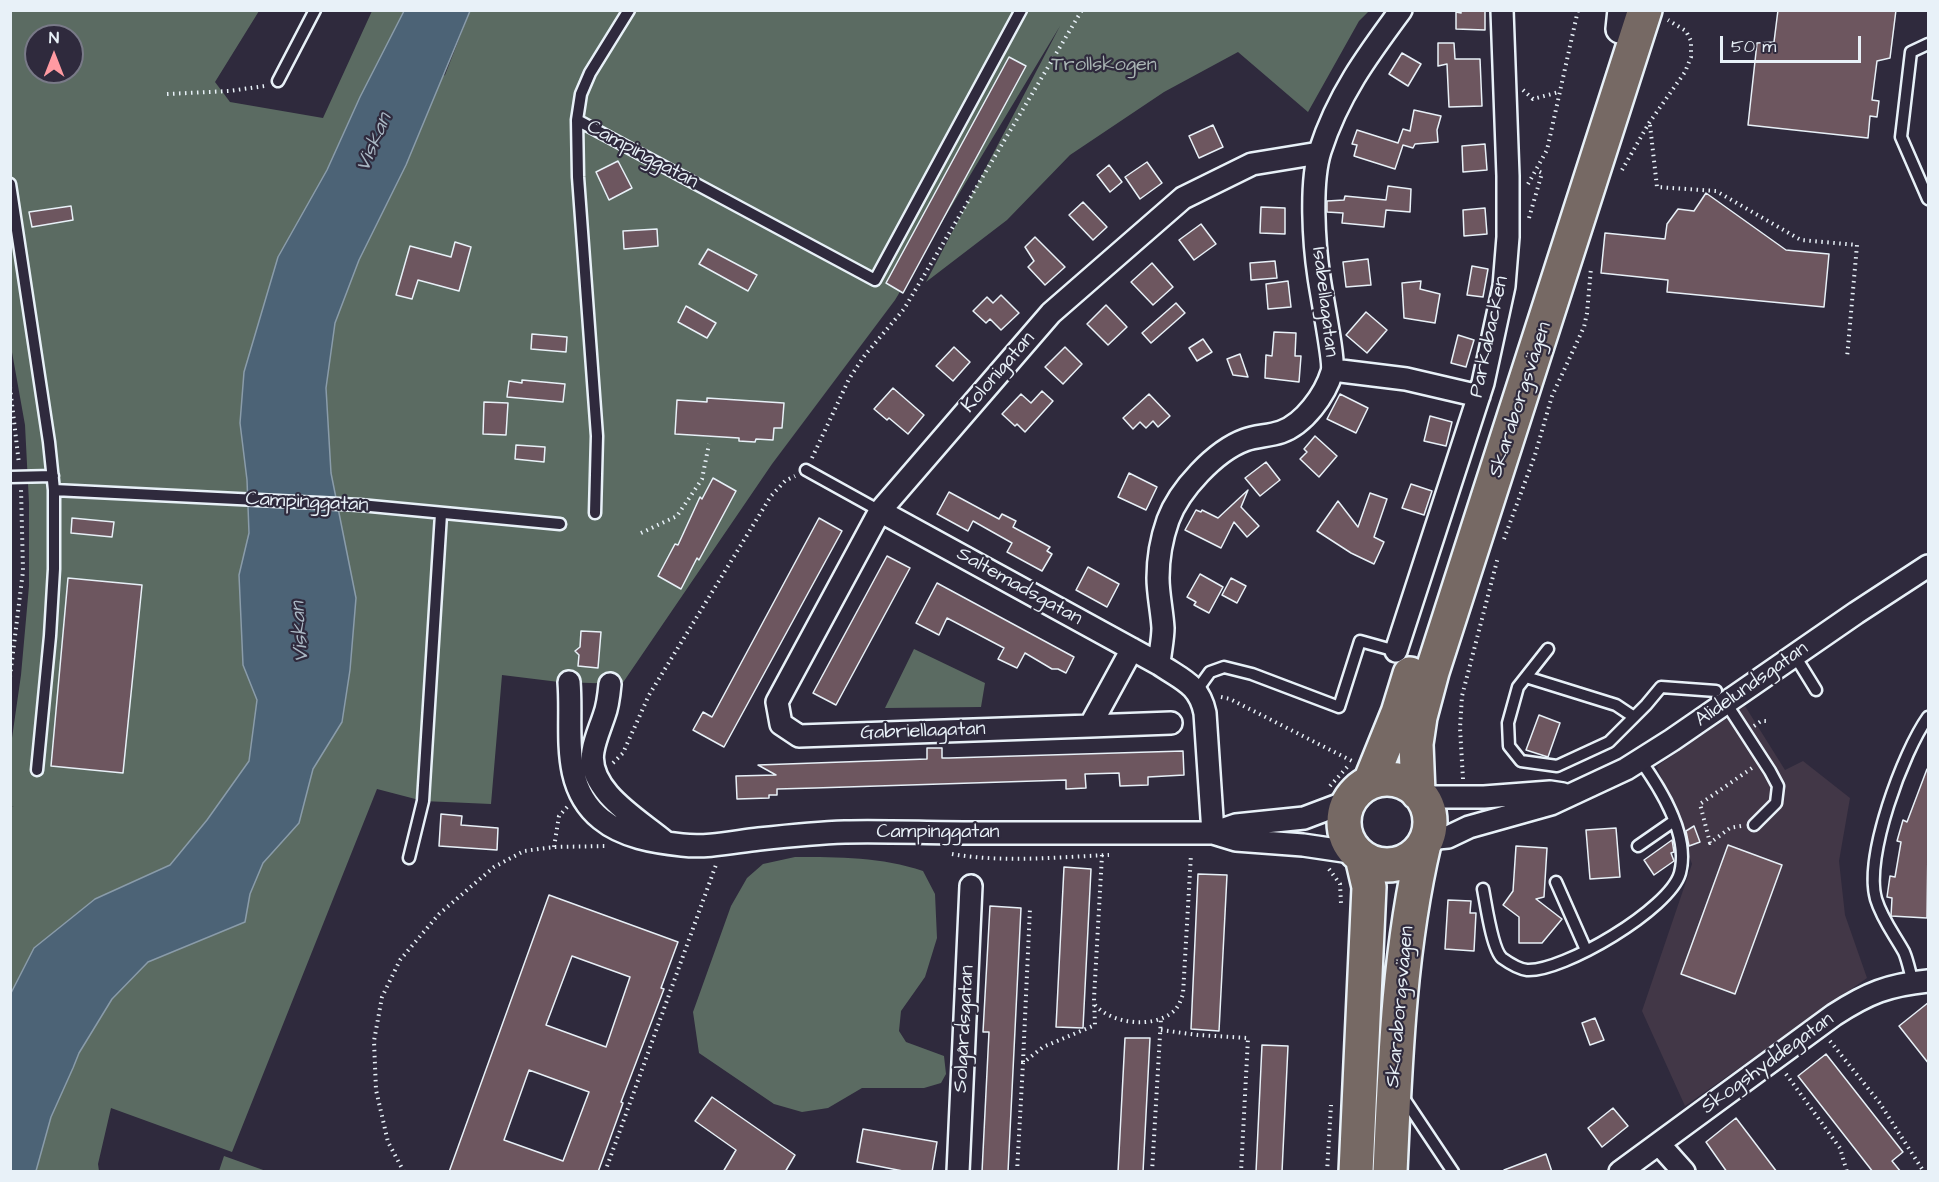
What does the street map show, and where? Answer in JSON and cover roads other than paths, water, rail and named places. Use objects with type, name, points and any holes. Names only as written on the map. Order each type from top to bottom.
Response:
[{"type":"main road","name":"Skaraborgsvägen","points":[[1348,791],[1398,713],[1536,281],[1634,15]]},
{"type":"main road","name":"Skaraborgsvägen","points":[[1420,795],[1416,744],[1420,717],[1432,672],[1634,15]]},
{"type":"main road","points":[[1384,779],[1399,781],[1420,795],[1430,817],[1426,841],[1413,856],[1393,865],[1373,863],[1359,855],[1346,838],[1343,826],[1348,791],[1384,779]]},
{"type":"main road","name":"Skaraborgsvägen","points":[[1390,1172],[1394,1082],[1409,915],[1426,841]]},
{"type":"main road","name":"Skaraborgsvägen","points":[[1356,1172],[1369,887],[1359,855]]},
{"type":"street","name":"Isabellagatan","points":[[1159,664],[1163,630],[1158,577],[1161,548],[1168,519],[1191,483],[1224,451],[1245,440],[1282,432],[1305,418],[1318,399],[1332,370],[1316,260],[1314,185],[1319,153],[1336,109],[1357,70],[1401,10]]},
{"type":"street","name":"Parkabacken","points":[[1396,651],[1479,396],[1499,314],[1506,256],[1508,176],[1503,10]]},
{"type":"street","name":"Kolonigatan","points":[[777,702],[880,511],[1051,313],[1183,198],[1252,164],[1319,153]]},
{"type":"street","points":[[1332,370],[1406,379],[1479,396]]},
{"type":"street","name":"Saltemadsgatan","points":[[880,511],[1159,664]]},
{"type":"street","name":"Alidelundsgatan","points":[[1426,841],[1448,837],[1469,827],[1551,804],[1626,769],[1721,697],[1795,656],[1929,566]]},
{"type":"street","points":[[1090,726],[1132,649]]},
{"type":"street","points":[[1159,664],[1197,690],[1202,699],[1205,713],[1213,833]]},
{"type":"street","name":"Campinggatan","points":[[569,682],[572,712],[570,759],[580,794],[600,819],[615,829],[642,839],[681,845],[708,846],[758,839],[844,832],[1213,833],[1236,840],[1303,845],[1359,855]]},
{"type":"street","points":[[610,684],[608,704],[592,753],[597,779],[605,791],[664,842]]},
{"type":"street","name":"Gabriellagatan","points":[[777,702],[781,724],[799,736],[1171,723]]},
{"type":"street","name":"Campinggatan","points":[[1213,833],[1236,825],[1304,818],[1348,791]]},
{"type":"street","name":"Alidelundsgatan","points":[[1420,795],[1465,798],[1550,792],[1570,794]]},
{"type":"street","name":"Solgårdsgatan","points":[[958,1172],[971,886]]},
{"type":"street","name":"Skogshyddegatan","points":[[1620,1172],[1818,1026],[1863,996],[1900,984],[1922,980]]},
{"type":"street","points":[[1659,1144],[1684,1172]]},
{"type":"lane","points":[[278,81],[315,10]]},
{"type":"lane","points":[[577,120],[581,94],[590,73],[629,10]]},
{"type":"lane","name":"Campinggatan","points":[[595,513],[597,436],[578,177],[577,120],[875,280],[1021,10]]},
{"type":"lane","points":[[1929,44],[1911,52],[1901,136],[1929,199]]},
{"type":"lane","points":[[10,184],[49,442],[54,490],[54,568],[50,636],[37,770]]},
{"type":"lane","points":[[806,470],[880,511]]},
{"type":"lane","points":[[15,477],[52,476]]},
{"type":"lane","name":"Campinggatan","points":[[54,490],[360,505],[560,524]]},
{"type":"lane","points":[[409,858],[423,801],[441,514]]},
{"type":"lane","points":[[1197,690],[1210,672],[1224,667],[1252,674],[1339,708],[1360,641],[1396,651]]},
{"type":"lane","points":[[1548,649],[1518,687],[1508,723],[1509,746],[1521,761],[1557,766],[1608,742],[1661,687],[1721,697],[1778,786],[1776,804],[1754,825]]},
{"type":"lane","points":[[1795,656],[1816,690]]},
{"type":"lane","points":[[1526,677],[1616,705],[1634,717]]},
{"type":"lane","points":[[1922,980],[1882,917],[1875,897],[1874,872],[1891,792],[1920,728],[1929,717]]},
{"type":"lane","points":[[1482,889],[1499,956],[1526,970],[1540,968],[1586,950],[1611,937],[1658,904],[1673,887],[1680,874],[1682,858],[1674,821],[1660,787],[1640,760]]},
{"type":"lane","points":[[1638,846],[1674,821]]},
{"type":"lane","points":[[1556,882],[1586,950]]},
{"type":"lane","points":[[1394,1082],[1453,1172]]},
{"type":"water","name":"Viskan","points":[[404,11],[470,11],[406,165],[359,260],[335,323],[326,388],[331,473],[356,598],[350,670],[342,722],[313,769],[299,823],[263,863],[250,894],[245,922],[148,962],[112,999],[79,1053],[51,1117],[36,1171],[11,1171],[10,995],[34,948],[95,899],[170,865],[207,820],[249,761],[257,700],[243,665],[239,575],[249,533],[247,480],[240,423],[244,372],[278,257],[327,170],[360,97]]},
{"type":"park label","name":"Trollskogen","points":[[1104,66]]}]
